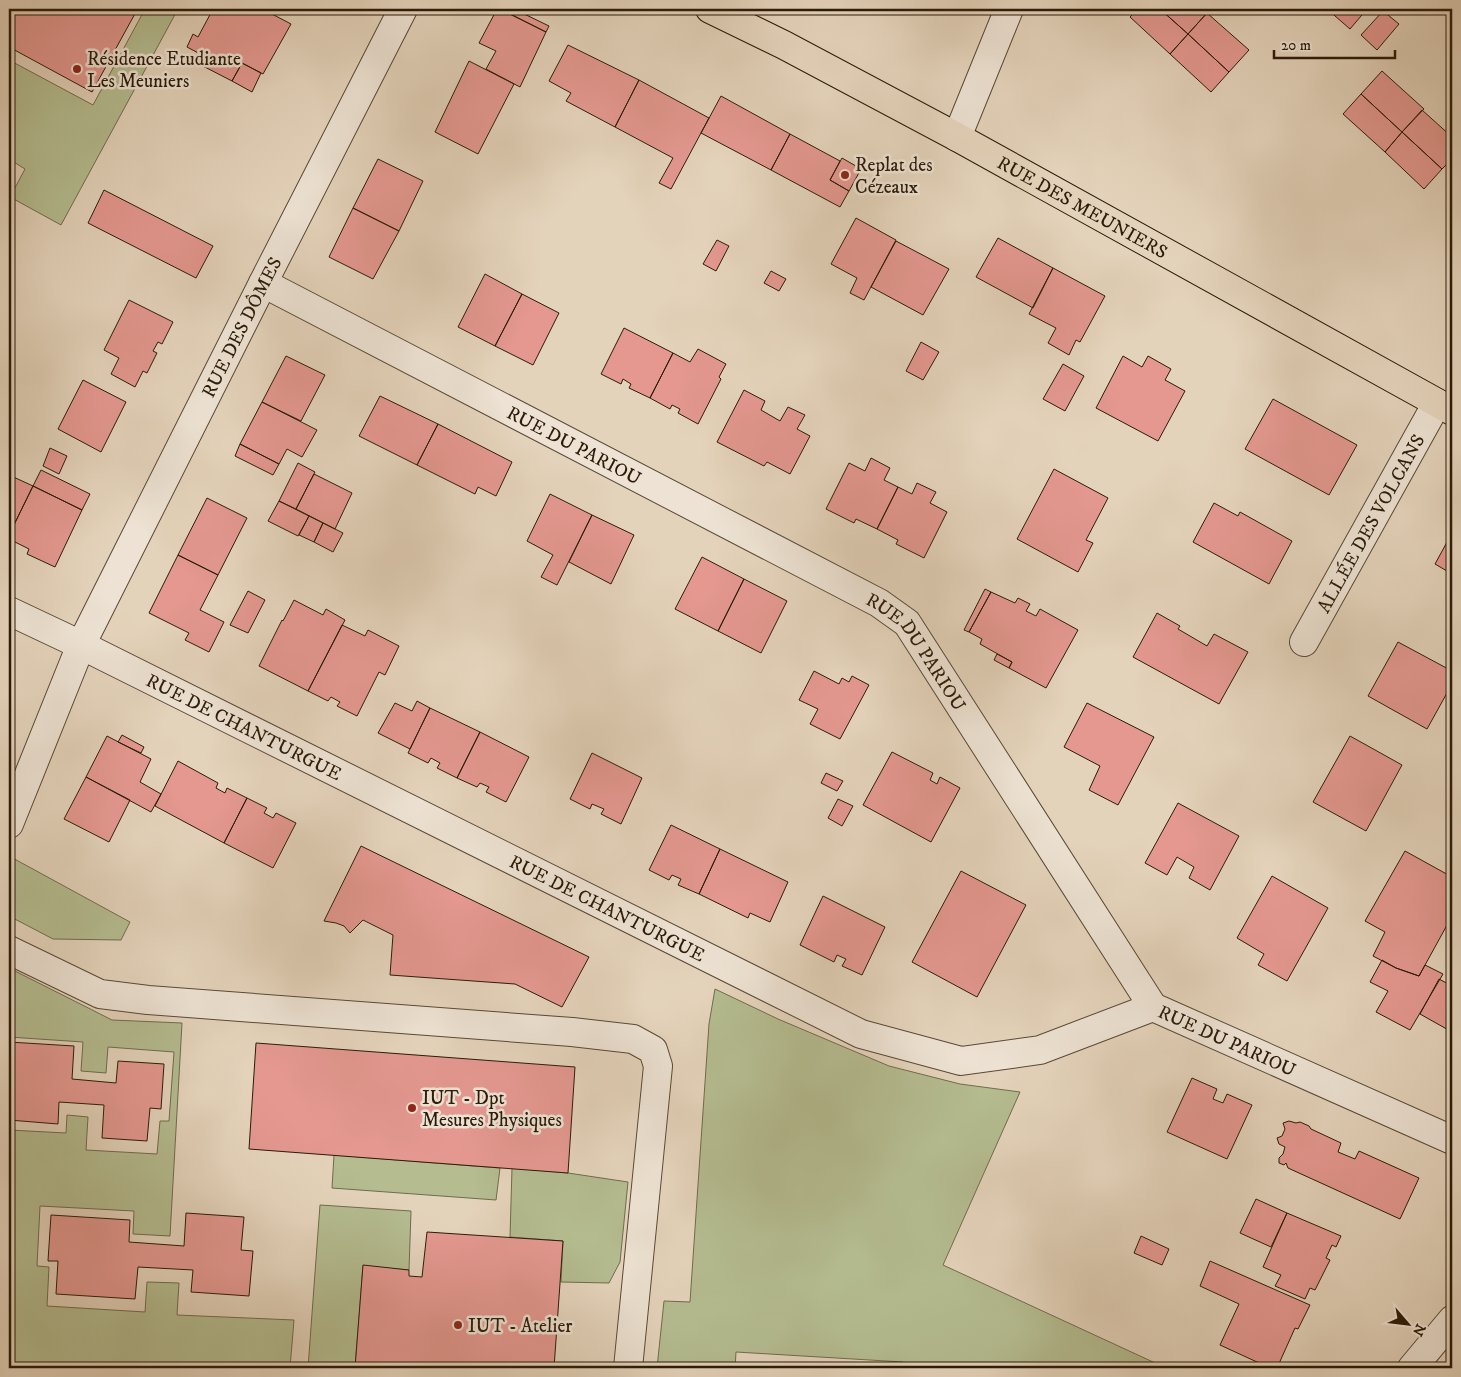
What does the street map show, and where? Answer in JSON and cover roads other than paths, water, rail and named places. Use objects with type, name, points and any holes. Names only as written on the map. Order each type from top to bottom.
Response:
[{"type":"main road","name":"RUE DES MEUNIERS","points":[[710,9],[784,44],[957,137],[1445,407]]},
{"type":"street","name":"RUE DES DÔMES","points":[[9,824],[81,645],[403,9]]},
{"type":"street","points":[[957,137],[1009,9]]},
{"type":"street","name":"RUE DU PARIOU","points":[[263,283],[879,602],[907,623],[1153,1006],[1452,1140]]},
{"type":"street","name":"ALLÉE DES VOLCANS","points":[[1304,642],[1445,407]]},
{"type":"street","points":[[9,611],[81,645]]},
{"type":"street","name":"RUE DE CHANTURGUE","points":[[81,645],[861,1034],[961,1061],[1040,1050],[1153,1006]]},
{"type":"street","points":[[9,950],[100,994],[148,1000],[572,1032],[633,1039],[653,1050],[658,1066],[628,1368]]},
{"type":"street","points":[[1412,1368],[1452,1320]]},
{"type":"place","name":"Résidence Etudiante Les Meuniers","points":[[77,69]]},
{"type":"place","name":"Replat des Cézeaux","points":[[845,175]]},
{"type":"place","name":"IUT - Dpt Mesures Physiques","points":[[412,1108]]},
{"type":"place","name":"IUT - Atelier","points":[[458,1325]]}]
